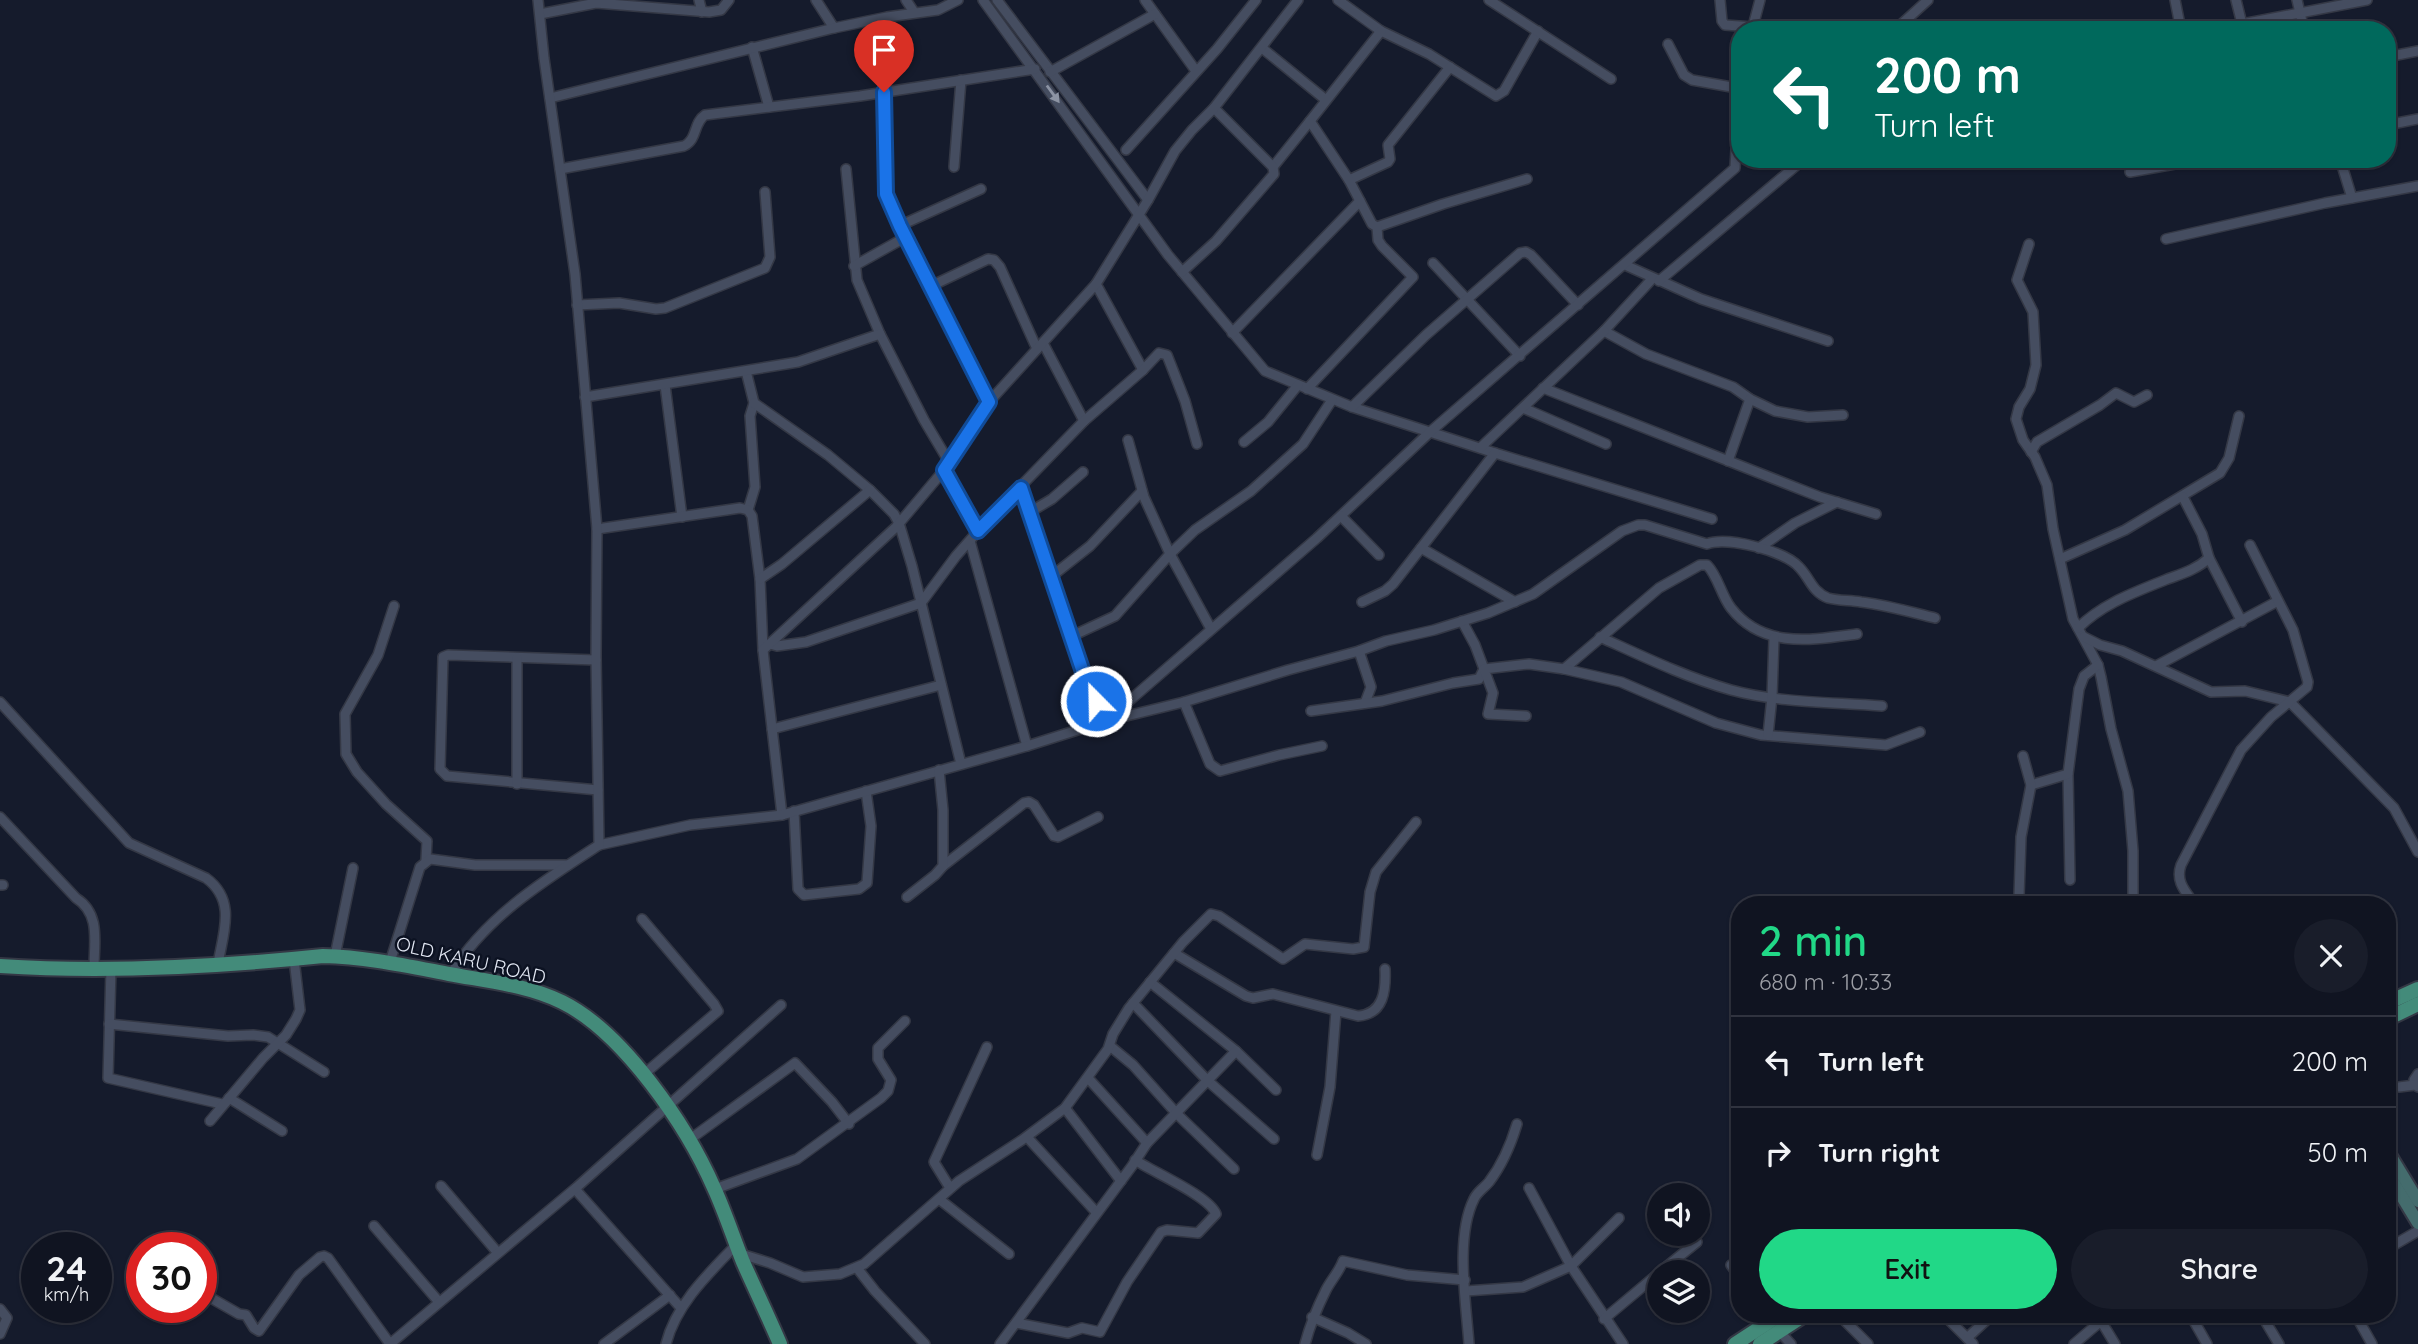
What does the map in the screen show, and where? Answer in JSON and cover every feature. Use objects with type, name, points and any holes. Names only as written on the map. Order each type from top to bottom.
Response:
[{"type":"main road","name":"OLD KARU ROAD","points":[[0,966],[47,969],[111,968],[335,956],[390,962],[451,974],[539,994],[562,1002],[596,1025],[622,1049],[689,1140],[715,1189],[780,1344]]},
{"type":"main road","points":[[2396,999],[2418,989]]},
{"type":"main road","points":[[2396,1015],[2418,1004]]},
{"type":"main road","points":[[1735,1344],[1769,1323]]},
{"type":"main road","points":[[1760,1344],[1772,1323]]},
{"type":"street","points":[[538,0],[577,305],[597,529],[599,845]]},
{"type":"street","points":[[699,0],[702,12]]},
{"type":"street","points":[[540,14],[596,3],[616,2],[702,12],[721,10],[729,0]]},
{"type":"street","points":[[816,0],[834,28]]},
{"type":"street","points":[[906,0],[914,12]]},
{"type":"street","points":[[550,98],[834,28],[914,12],[938,10],[958,0]]},
{"type":"street","points":[[983,0],[1182,272],[1265,371],[1352,407],[1712,519]]},
{"type":"street","points":[[997,0],[1148,200]]},
{"type":"street","points":[[1145,0],[1196,71]]},
{"type":"street","points":[[1126,150],[1256,0]]},
{"type":"street","points":[[766,647],[899,523],[946,466],[989,402],[1096,284],[1175,151],[1214,108],[1298,0]]},
{"type":"street","points":[[1338,0],[1381,31],[1429,54],[1496,96],[1504,91],[1538,31]]},
{"type":"street","points":[[1489,0],[1611,79]]},
{"type":"street","points":[[1720,0],[1722,21],[1731,26]]},
{"type":"street","points":[[1755,21],[1760,0]]},
{"type":"street","points":[[1905,21],[1928,0]]},
{"type":"street","points":[[2175,0],[2179,21]]},
{"type":"street","points":[[2236,0],[2241,21]]},
{"type":"street","points":[[2297,0],[2302,21]]},
{"type":"street","points":[[2258,21],[2367,0]]},
{"type":"street","points":[[560,169],[684,146],[692,141],[698,124],[705,115],[1049,70],[1155,15]]},
{"type":"street","points":[[1273,167],[1381,31]]},
{"type":"street","points":[[1668,44],[1684,75],[1692,80],[1731,87]]},
{"type":"street","points":[[752,47],[769,107]]},
{"type":"street","points":[[1262,48],[1326,100]]},
{"type":"street","points":[[2396,55],[2418,51]]},
{"type":"street","points":[[1349,180],[1391,159],[1388,145],[1450,67]]},
{"type":"street","points":[[954,167],[961,80]]},
{"type":"street","points":[[884,92],[885,190],[905,237],[989,402]]},
{"type":"street","points":[[1182,272],[1216,241],[1274,174],[1273,167],[1214,108]]},
{"type":"street","points":[[2396,123],[2418,119]]},
{"type":"street","points":[[1310,121],[1349,180],[1372,224],[1377,226],[1527,179]]},
{"type":"street","points":[[1106,721],[1341,516],[1430,432],[1735,168]]},
{"type":"street","points":[[1480,448],[1655,280],[1793,168]]},
{"type":"street","points":[[2130,172],[2152,168]]},
{"type":"street","points":[[2343,168],[2352,198]]},
{"type":"street","points":[[846,169],[857,280],[880,334],[978,531]]},
{"type":"street","points":[[2166,239],[2418,186]]},
{"type":"street","points":[[900,226],[981,189]]},
{"type":"street","points":[[577,305],[619,303],[665,308],[765,268],[770,257],[765,192]]},
{"type":"street","points":[[1232,333],[1360,201]]},
{"type":"street","points":[[1244,442],[1268,422],[1413,277],[1382,246],[1378,240],[1377,226]]},
{"type":"street","points":[[854,266],[905,237]]},
{"type":"street","points":[[2029,244],[2017,280],[2033,312],[2036,365],[2030,389],[2019,407],[2016,419],[2023,440],[2047,485],[2048,505],[2073,618],[2098,666],[2128,791],[2133,851],[2133,896]]},
{"type":"street","points":[[1352,407],[1384,374],[1520,253],[1526,252],[1578,304]]},
{"type":"street","points":[[931,286],[988,259],[994,260],[1084,421]]},
{"type":"street","points":[[1433,263],[1520,356]]},
{"type":"street","points":[[1625,265],[1701,299],[1828,341]]},
{"type":"street","points":[[1096,284],[1143,370]]},
{"type":"street","points":[[1604,331],[1646,355],[1721,382],[1776,411],[1808,417],[1843,415]]},
{"type":"street","points":[[584,397],[798,362],[880,334]]},
{"type":"street","points":[[766,647],[806,642],[921,603],[978,531],[1084,421],[1159,353],[1167,355],[1185,401],[1197,444]]},
{"type":"street","points":[[746,371],[754,403],[750,416],[755,487],[748,510]]},
{"type":"street","points":[[664,385],[682,517]]},
{"type":"street","points":[[1543,388],[1837,502],[1876,513]]},
{"type":"street","points":[[2031,452],[2037,442],[2116,393],[2134,402],[2147,395]]},
{"type":"street","points":[[1728,461],[1750,399]]},
{"type":"street","points":[[1072,636],[1115,615],[1195,530],[1251,491],[1303,444],[1332,400]]},
{"type":"street","points":[[754,403],[828,455],[894,514],[899,523],[921,603],[961,764]]},
{"type":"street","points":[[1523,408],[1606,444]]},
{"type":"street","points":[[2060,559],[2124,530],[2220,473],[2233,444],[2239,416]]},
{"type":"street","points":[[1128,440],[1142,491],[1170,554],[1211,629]]},
{"type":"street","points":[[1362,602],[1393,584],[1494,453]]},
{"type":"street","points":[[1030,512],[1052,499],[1083,472]]},
{"type":"street","points":[[1021,488],[1086,681],[1106,721]]},
{"type":"street","points":[[760,579],[782,565],[870,490]]},
{"type":"street","points":[[1052,576],[1090,546],[1142,491]]},
{"type":"street","points":[[2183,497],[2202,534],[2209,558],[2242,622]]},
{"type":"street","points":[[1759,548],[1796,523],[1837,502]]},
{"type":"street","points":[[597,529],[740,508],[748,510],[752,516],[782,815]]},
{"type":"street","points":[[1341,516],[1379,555]]},
{"type":"street","points":[[451,974],[462,956],[481,935],[545,880],[599,845],[690,825],[782,815],[1106,721],[1184,702],[1288,670],[1359,652],[1386,641],[1434,631],[1515,602],[1550,583],[1622,531],[1638,525],[1707,544],[1737,541],[1797,564],[1813,588],[1830,598],[1884,606],[1936,618]]},
{"type":"street","points":[[970,541],[1027,746]]},
{"type":"street","points":[[2188,896],[2181,886],[2181,865],[2241,750],[2271,717],[2307,687],[2308,682],[2293,630],[2250,545]]},
{"type":"street","points":[[1420,548],[1515,602]]},
{"type":"street","points":[[2078,628],[2091,615],[2106,606],[2196,568],[2209,558]]},
{"type":"street","points":[[1564,669],[1659,588],[1700,565],[1707,565],[1711,569],[1723,596],[1738,616],[1774,638],[1799,641],[1857,634]]},
{"type":"street","points":[[2156,666],[2277,601]]},
{"type":"street","points":[[390,962],[420,867],[426,860],[427,841],[386,804],[357,772],[346,754],[345,714],[377,654],[394,606]]},
{"type":"street","points":[[1462,621],[1475,645],[1493,693],[1488,714],[1526,716]]},
{"type":"street","points":[[1600,637],[1716,685],[1772,697],[1882,706]]},
{"type":"street","points":[[2084,637],[2211,692],[2245,691],[2290,702],[2394,808],[2418,852]]},
{"type":"street","points":[[1768,736],[1774,638]]},
{"type":"street","points":[[1359,652],[1371,687],[1365,703]]},
{"type":"street","points":[[596,660],[443,657],[440,769],[447,776],[598,790]]},
{"type":"street","points":[[517,658],[517,784]]},
{"type":"street","points":[[1484,669],[1529,664],[1621,682],[1716,723],[1768,736],[1886,745],[1920,732]]},
{"type":"street","points":[[2070,880],[2068,774],[2079,689],[2084,676],[2098,666]]},
{"type":"street","points":[[1311,710],[1365,703],[1453,682],[1479,679],[1484,669]]},
{"type":"street","points":[[772,729],[941,685]]},
{"type":"street","points":[[2271,697],[2271,717]]},
{"type":"street","points":[[0,702],[129,843],[206,878],[217,887],[226,904],[218,963]]},
{"type":"street","points":[[1184,702],[1210,764],[1216,770],[1322,746]]},
{"type":"street","points":[[2019,896],[2021,837],[2031,785],[2023,756]]},
{"type":"street","points":[[939,770],[943,810],[943,866]]},
{"type":"street","points":[[2031,785],[2068,774]]},
{"type":"street","points":[[794,811],[798,889],[804,895],[859,889],[867,883],[871,826],[866,791]]},
{"type":"street","points":[[907,897],[1024,803],[1029,802],[1034,806],[1054,836],[1058,837],[1098,817]]},
{"type":"street","points":[[0,817],[90,910],[93,918],[94,968]]},
{"type":"street","points":[[666,1344],[681,1308],[705,1277],[739,1249],[803,1277],[840,1274],[857,1268],[950,1188],[1027,1137],[1065,1108],[1110,1046],[1113,1034],[1133,1003],[1174,953],[1211,914],[1219,916],[1283,959],[1305,944],[1353,949],[1364,947],[1370,892],[1376,872],[1416,822]]},
{"type":"street","points":[[426,860],[475,865],[569,865]]},
{"type":"street","points":[[335,956],[353,869]]},
{"type":"street","points":[[642,919],[718,1012],[643,1074]]},
{"type":"street","points":[[1174,953],[1246,996],[1253,998],[1273,994],[1358,1016],[1367,1016],[1378,1007],[1386,988],[1385,969]]},
{"type":"street","points":[[210,1121],[296,1019],[300,1010],[294,959]]},
{"type":"street","points":[[111,968],[108,1078],[226,1101],[282,1131]]},
{"type":"street","points":[[1150,982],[1236,1051],[1276,1090]]},
{"type":"street","points":[[1133,1003],[1208,1081],[1274,1139]]},
{"type":"street","points":[[217,1301],[246,1315],[259,1331],[299,1275],[324,1256],[390,1344],[575,1189],[780,1005]]},
{"type":"street","points":[[1317,1154],[1330,1087],[1336,1011]]},
{"type":"street","points":[[715,1189],[797,1159],[849,1124],[888,1091],[891,1080],[878,1059],[878,1048],[905,1021]]},
{"type":"street","points":[[109,1024],[228,1037],[260,1036],[278,1043],[324,1072]]},
{"type":"street","points":[[1110,1046],[1133,1065],[1177,1114],[1234,1169]]},
{"type":"street","points":[[950,1188],[934,1161],[987,1047]]},
{"type":"street","points":[[1000,1344],[1147,1143],[1236,1051]]},
{"type":"street","points":[[689,1140],[795,1063],[849,1124]]},
{"type":"street","points":[[2399,1087],[2416,1086],[2414,1077],[2418,1073]]},
{"type":"street","points":[[1088,1078],[1147,1143]]},
{"type":"street","points":[[1065,1108],[1121,1181]]},
{"type":"street","points":[[1469,1344],[1463,1252],[1468,1217],[1475,1196],[1487,1184],[1502,1161],[1517,1124]]},
{"type":"street","points":[[1027,1137],[1096,1212]]},
{"type":"street","points":[[1016,1323],[1068,1333],[1082,1328],[1100,1332],[1127,1282],[1161,1232],[1167,1230],[1198,1233],[1216,1214],[1184,1187],[1135,1160]]},
{"type":"street","points":[[2396,1165],[2418,1201]]},
{"type":"street","points":[[442,1186],[498,1253]]},
{"type":"street","points":[[2396,1187],[2418,1223]]},
{"type":"street","points":[[1529,1188],[1571,1266],[1623,1344]]},
{"type":"street","points":[[575,1189],[681,1308]]},
{"type":"street","points":[[939,1199],[1009,1254]]},
{"type":"street","points":[[1465,1291],[1523,1287],[1571,1266],[1619,1218]]},
{"type":"street","points":[[374,1226],[439,1302]]},
{"type":"street","points":[[2396,1244],[2418,1231]]},
{"type":"street","points":[[1676,1260],[1692,1246]]},
{"type":"street","points":[[1305,1344],[1312,1317],[1327,1287],[1340,1271],[1343,1261],[1397,1273],[1465,1280]]},
{"type":"street","points":[[857,1268],[925,1344]]},
{"type":"street","points":[[1604,1319],[1647,1284]]},
{"type":"street","points":[[604,1344],[670,1295]]},
{"type":"street","points":[[0,1309],[7,1318],[0,1334]]},
{"type":"street","points":[[1312,1317],[1366,1344]]},
{"type":"street","points":[[1776,1323],[1791,1344]]},
{"type":"street","points":[[1847,1323],[1868,1344]]},
{"type":"street","points":[[1952,1323],[1970,1341],[1985,1323]]},
{"type":"street","points":[[2074,1344],[2093,1323]]},
{"type":"street","points":[[2103,1323],[2115,1344]]},
{"type":"street","points":[[2195,1323],[2207,1344]]},
{"type":"street","points":[[2267,1323],[2279,1344]]},
{"type":"street","points":[[2361,1323],[2372,1344]]},
{"type":"route","points":[[884,92],[886,194],[989,402],[944,470],[978,531],[1021,488],[1086,681],[1096,701]]}]
